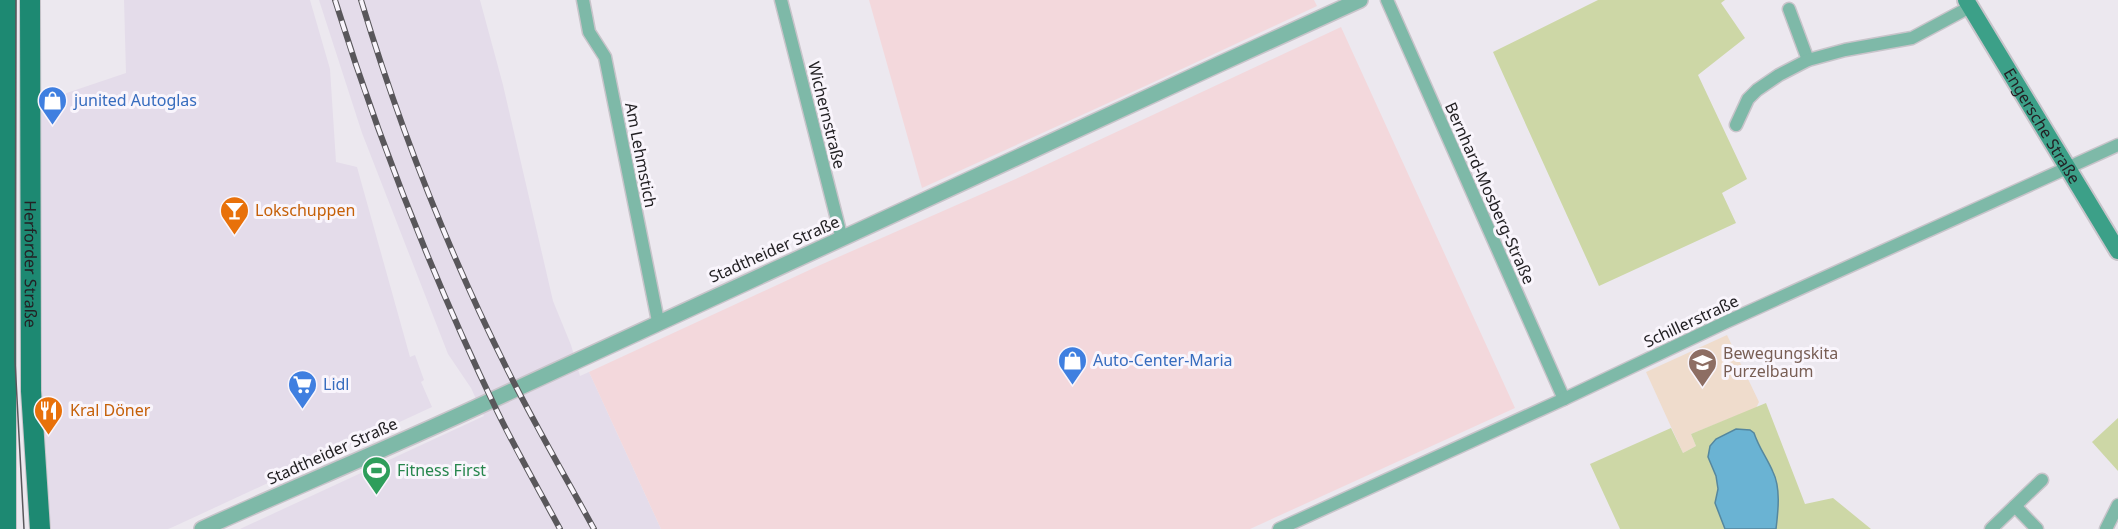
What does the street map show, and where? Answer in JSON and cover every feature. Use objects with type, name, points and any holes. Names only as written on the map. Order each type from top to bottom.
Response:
[{"type":"main road","name":"Herforder Straße","points":[[6,0],[3,459],[6,529]]},
{"type":"main road","name":"Herforder Straße","points":[[30,0],[30,391],[40,529]]},
{"type":"main road","name":"Engersche Straße","points":[[1968,4],[2118,251]]},
{"type":"street","name":"Am Lehmstich","points":[[583,0],[589,32],[605,57],[658,321]]},
{"type":"street","name":"Wichernstraße","points":[[781,0],[842,239]]},
{"type":"street","name":"Stadtheider Straße","points":[[202,529],[475,407],[1360,0]]},
{"type":"street","name":"Bernhard-Mosberg-Straße","points":[[1387,0],[1564,399]]},
{"type":"street","points":[[1736,125],[1748,99],[1779,75],[1808,60],[1845,50],[1912,38],[1968,4]]},
{"type":"street","points":[[1789,9],[1808,60]]},
{"type":"street","name":"Schillerstraße","points":[[1279,529],[1726,322],[2118,145]]},
{"type":"street","points":[[1990,529],[2042,480]]},
{"type":"street","points":[[2106,529],[2118,505]]},
{"type":"street","points":[[2015,506],[2037,529]]},
{"type":"shaded area","points":[[124,0],[310,0],[330,69],[336,162],[357,167],[410,357],[415,355],[424,380],[421,382],[432,407],[168,529],[51,529],[42,393],[40,102],[126,73]]},
{"type":"shaded area","points":[[319,0],[480,0],[503,85],[553,301],[571,345],[580,376],[589,372],[661,529],[240,529],[484,416],[471,388],[448,354],[362,133]]},
{"type":"shaded area","points":[[869,0],[1314,0],[1317,6],[922,188]]},
{"type":"shaded area","points":[[1341,27],[1515,408],[1250,529],[661,529],[589,372],[818,266],[1020,177]]},
{"type":"shaded area","name":"Bewegungskita Purzelbaum","points":[[1727,335],[1759,402],[1756,408],[1691,434],[1696,446],[1683,453],[1646,372]]},
{"type":"green space","points":[[1598,0],[1725,0],[1721,3],[1745,38],[1698,75],[1747,179],[1722,193],[1736,223],[1599,286],[1493,52]]},
{"type":"green space","points":[[1766,403],[1805,504],[1833,498],[1871,529],[1776,529],[1778,506],[1774,474],[1760,450],[1754,433],[1716,439],[1710,446],[1708,457],[1716,476],[1718,489],[1715,503],[1725,529],[1620,529],[1590,464],[1671,428],[1683,453],[1696,446],[1691,434]]},
{"type":"green space","points":[[2118,418],[2118,471],[2092,442]]},
{"type":"water","points":[[1736,429],[1750,430],[1754,433],[1776,478],[1778,508],[1776,529],[1725,529],[1715,503],[1718,489],[1716,476],[1708,457],[1710,446],[1716,439]]},
{"type":"tram line","points":[[16,0],[15,361],[24,529]]},
{"type":"railway","points":[[335,0],[389,158],[430,261],[498,413],[560,529]]},
{"type":"railway","points":[[361,0],[408,141],[445,234],[517,389],[594,529]]},
{"type":"place","name":"junited Autoglas","points":[[53,126]]},
{"type":"place","name":"Lokschuppen","points":[[234,236]]},
{"type":"place","name":"Auto-Center-Maria","points":[[1072,386]]},
{"type":"place","name":"Bewegungskita Purzelbaum","points":[[1702,388]]},
{"type":"place","name":"Lidl","points":[[302,410]]},
{"type":"place","name":"Kral Döner","points":[[49,436]]},
{"type":"place","name":"Fitness First","points":[[376,496]]}]
